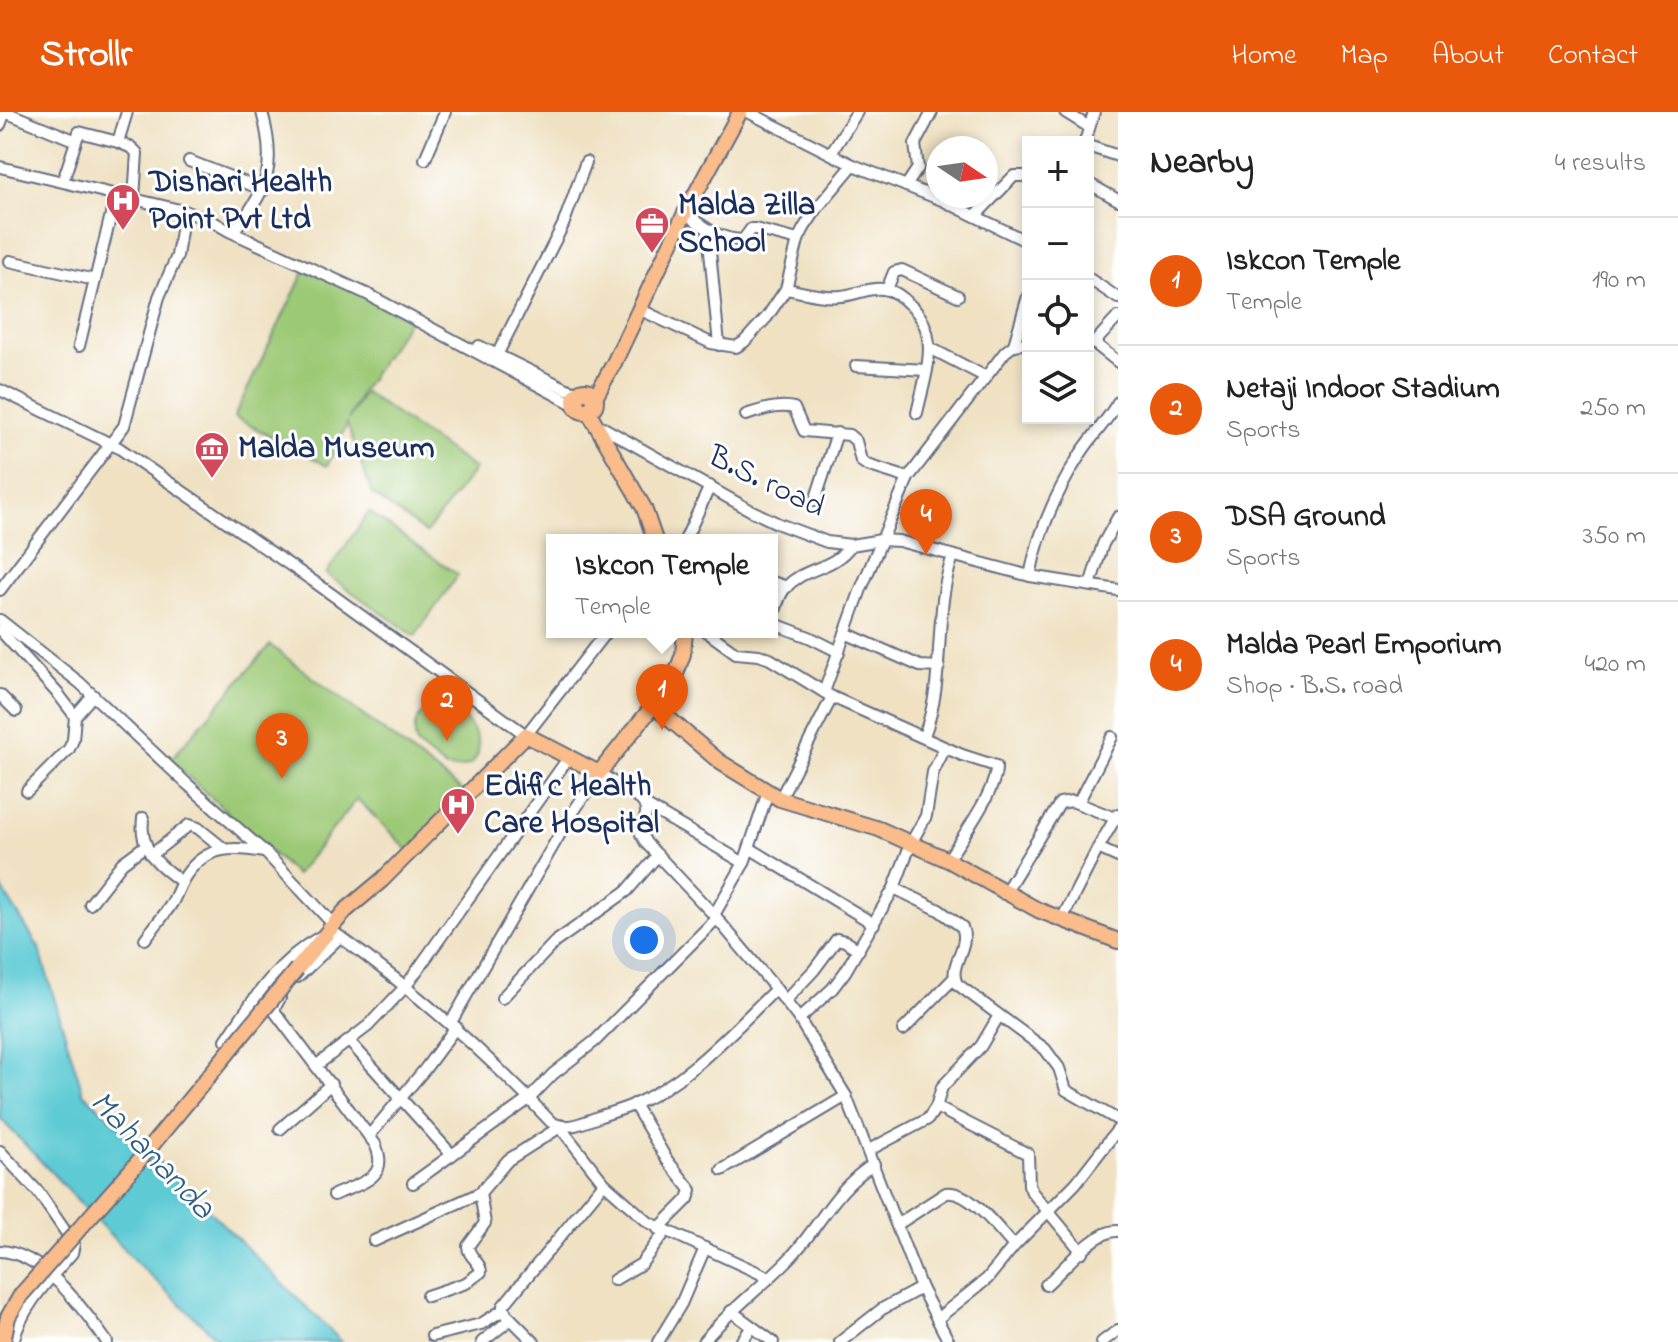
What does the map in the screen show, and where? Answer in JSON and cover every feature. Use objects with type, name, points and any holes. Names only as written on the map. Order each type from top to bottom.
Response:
[{"type":"main road","points":[[652,533],[587,407],[740,112]]},
{"type":"main road","points":[[3,1342],[8,1317],[21,1295],[133,1168],[332,931],[526,735],[599,773],[674,680],[680,666],[684,638]]},
{"type":"main road","points":[[654,706],[720,762],[774,795],[867,824],[948,860],[1004,894],[1118,941]]},
{"type":"street","points":[[0,125],[5,112],[74,140]]},
{"type":"street","points":[[118,142],[127,112]]},
{"type":"street","points":[[230,229],[252,210],[264,190],[269,168],[269,139],[262,112]]},
{"type":"street","points":[[425,159],[445,112]]},
{"type":"street","points":[[748,112],[853,165],[1022,239]]},
{"type":"street","points":[[831,153],[857,112]]},
{"type":"street","points":[[906,186],[918,168],[913,149],[932,112]]},
{"type":"street","points":[[1065,112],[1089,127]]},
{"type":"street","points":[[1087,136],[1094,112]]},
{"type":"street","points":[[63,181],[74,140],[82,131],[118,142],[137,153],[134,198]]},
{"type":"street","points":[[1094,147],[1118,156]]},
{"type":"street","points":[[189,161],[264,190]]},
{"type":"street","points":[[497,355],[563,225],[586,162]]},
{"type":"street","points":[[639,309],[719,345],[736,347],[744,342],[767,317],[786,289],[798,240],[818,207],[853,165]]},
{"type":"street","points":[[0,167],[184,211],[275,244],[567,389],[587,407]]},
{"type":"street","points":[[975,216],[1014,176],[1022,176]]},
{"type":"street","points":[[1094,186],[1118,200]]},
{"type":"street","points":[[79,346],[116,194]]},
{"type":"street","points":[[0,590],[124,426],[159,297],[177,256],[184,211]]},
{"type":"street","points":[[685,213],[708,230],[740,241],[751,229],[798,240]]},
{"type":"street","points":[[230,229],[367,294],[587,407]]},
{"type":"street","points":[[708,230],[719,345]]},
{"type":"street","points":[[10,261],[95,280]]},
{"type":"street","points":[[887,289],[894,272],[902,270],[958,296]]},
{"type":"street","points":[[1091,280],[1118,298]]},
{"type":"street","points":[[786,289],[841,296],[887,289],[917,310],[929,333],[930,348],[917,413]]},
{"type":"street","points":[[1094,341],[1118,316]]},
{"type":"street","points":[[413,1183],[529,1099],[553,1074],[595,1041],[716,917],[751,849],[774,795],[828,694],[845,633],[908,478],[1014,345],[1022,317]]},
{"type":"street","points":[[1014,345],[1022,344]]},
{"type":"street","points":[[1094,346],[1118,362]]},
{"type":"street","points":[[930,348],[986,377]]},
{"type":"street","points":[[856,366],[926,370]]},
{"type":"street","points":[[0,390],[110,444],[316,583],[526,735],[601,638]]},
{"type":"street","points":[[746,415],[789,406],[794,408],[804,431],[854,437],[858,455],[867,465],[908,478]]},
{"type":"street","name":"B.S. road","points":[[587,407],[710,486],[779,524],[827,542],[851,545],[881,540],[899,541],[1030,576],[1118,590]]},
{"type":"street","points":[[1030,576],[1044,523],[1081,453],[1117,407]]},
{"type":"street","points":[[815,501],[837,433]]},
{"type":"street","points":[[688,534],[710,486]]},
{"type":"street","points":[[1090,585],[1103,544],[1118,517]]},
{"type":"street","points":[[778,603],[787,587],[839,559],[851,545]]},
{"type":"street","points":[[924,736],[936,697],[942,597],[953,556]]},
{"type":"street","points":[[778,584],[787,587]]},
{"type":"street","points":[[0,620],[50,657],[266,853],[332,931],[406,986],[453,1026],[551,1122],[560,1127],[604,1183],[630,1208],[662,1230],[770,1278]]},
{"type":"street","points":[[778,625],[839,652]]},
{"type":"street","points":[[0,630],[75,716]]},
{"type":"street","points":[[845,633],[920,666],[939,667]]},
{"type":"street","points":[[715,638],[731,650],[770,659],[828,694],[945,748],[996,766],[996,774],[948,860]]},
{"type":"street","points":[[0,695],[16,711]]},
{"type":"street","points":[[27,791],[69,749],[75,716],[93,695]]},
{"type":"street","points":[[1078,803],[1112,737]]},
{"type":"street","points":[[799,1019],[832,989],[859,950],[894,888],[911,843],[926,816],[933,772],[945,748]]},
{"type":"street","points":[[317,1065],[368,1026],[406,986],[569,757]]},
{"type":"street","points":[[369,1136],[400,1100],[453,1026],[568,820],[599,773],[647,806],[744,863]]},
{"type":"street","points":[[1004,894],[1060,803],[1066,800],[1117,815],[1062,919]]},
{"type":"street","points":[[647,806],[641,834],[776,989],[799,1019],[846,1096],[921,1288],[949,1342]]},
{"type":"street","points":[[143,818],[142,829],[148,850],[182,882]]},
{"type":"street","points":[[90,904],[122,863],[189,825],[198,828],[223,848]]},
{"type":"street","points":[[145,939],[173,902],[182,882],[197,862],[223,848],[266,853]]},
{"type":"street","points":[[1098,848],[1118,857]]},
{"type":"street","points":[[751,849],[874,924]]},
{"type":"street","points":[[502,998],[555,942],[627,891],[658,855]]},
{"type":"street","points":[[894,888],[939,910],[962,927],[964,943],[954,978],[903,1030]]},
{"type":"street","points":[[226,1040],[266,982],[297,952],[332,931]]},
{"type":"street","points":[[332,931],[275,1007],[275,1012],[331,1084],[380,1155],[381,1165],[377,1174],[334,1195]]},
{"type":"street","points":[[785,1001],[814,970],[834,941],[841,939],[859,950]]},
{"type":"street","points":[[954,978],[957,984],[998,1017],[1053,1057],[1066,1090],[1118,1120]]},
{"type":"street","points":[[374,1241],[480,1193],[508,1160],[560,1127],[573,1126],[634,1104],[697,1063],[776,989]]},
{"type":"street","points":[[869,1150],[928,1119],[936,1107],[942,1087],[981,1046],[998,1017]]},
{"type":"street","points":[[349,1041],[452,1155]]},
{"type":"street","points":[[280,1129],[331,1084]]},
{"type":"street","points":[[722,1170],[846,1096]]},
{"type":"street","points":[[614,1280],[641,1264],[662,1230],[688,1199],[691,1190],[667,1160],[634,1104]]},
{"type":"street","points":[[936,1107],[1028,1154],[1029,1185],[1047,1213],[1082,1252]]},
{"type":"street","points":[[937,1319],[987,1279],[1014,1246],[1076,1183],[1118,1129]]},
{"type":"street","points":[[0,1151],[39,1193],[74,1244],[72,1253],[21,1319],[13,1342]]},
{"type":"street","points":[[703,1342],[731,1311],[790,1258],[840,1191],[857,1174],[874,1164]]},
{"type":"street","points":[[432,1336],[481,1324],[503,1310],[505,1300],[604,1183]]},
{"type":"street","points":[[898,1224],[946,1193],[953,1192],[967,1198],[1014,1246]]},
{"type":"street","points":[[427,1296],[466,1283],[481,1272],[468,1251],[468,1246],[485,1223],[480,1193]]},
{"type":"street","points":[[1046,1285],[1099,1236],[1109,1230],[1118,1231]]},
{"type":"street","points":[[658,1342],[681,1304],[705,1248]]},
{"type":"street","points":[[0,1251],[33,1260],[81,1309],[107,1342]]},
{"type":"street","points":[[840,1342],[882,1309],[921,1288]]},
{"type":"street","points":[[503,1310],[534,1342]]},
{"type":"street","points":[[731,1311],[773,1342]]},
{"type":"street","points":[[482,1342],[511,1319]]},
{"type":"street","points":[[741,1342],[752,1327]]},
{"type":"street","points":[[1102,1342],[1117,1335]]},
{"type":"green space","points":[[308,264],[409,320],[361,392],[348,420],[364,392],[475,469],[426,533],[372,494],[347,424],[327,466],[234,417]]},
{"type":"green space","points":[[369,512],[458,575],[415,636],[326,574]]},
{"type":"green space","points":[[270,645],[468,795],[410,852],[357,799],[296,875],[170,760]]},
{"type":"green space","points":[[440,706],[455,712],[475,732],[478,754],[472,763],[462,768],[446,768],[417,745],[415,724],[426,711]]},
{"type":"water","name":"Mahananda","points":[[0,885],[39,948],[83,1093],[171,1173],[342,1342],[221,1342],[137,1263],[0,1118]]},
{"type":"place","name":"Dishari Health Point Pvt Ltd","points":[[123,232]]},
{"type":"place","name":"Malda Zilla School","points":[[652,255]]},
{"type":"place","name":"Malda Museum","points":[[212,480]]},
{"type":"place","name":"Malda Pearl Emporium","points":[[926,555]]},
{"type":"place","name":"Iskcon Temple","points":[[662,730]]},
{"type":"place","name":"Netaji Indoor Stadium","points":[[447,741]]},
{"type":"place","name":"DSA Ground","points":[[282,779]]},
{"type":"place","name":"Edific Health Care Hospital","points":[[458,836]]}]
